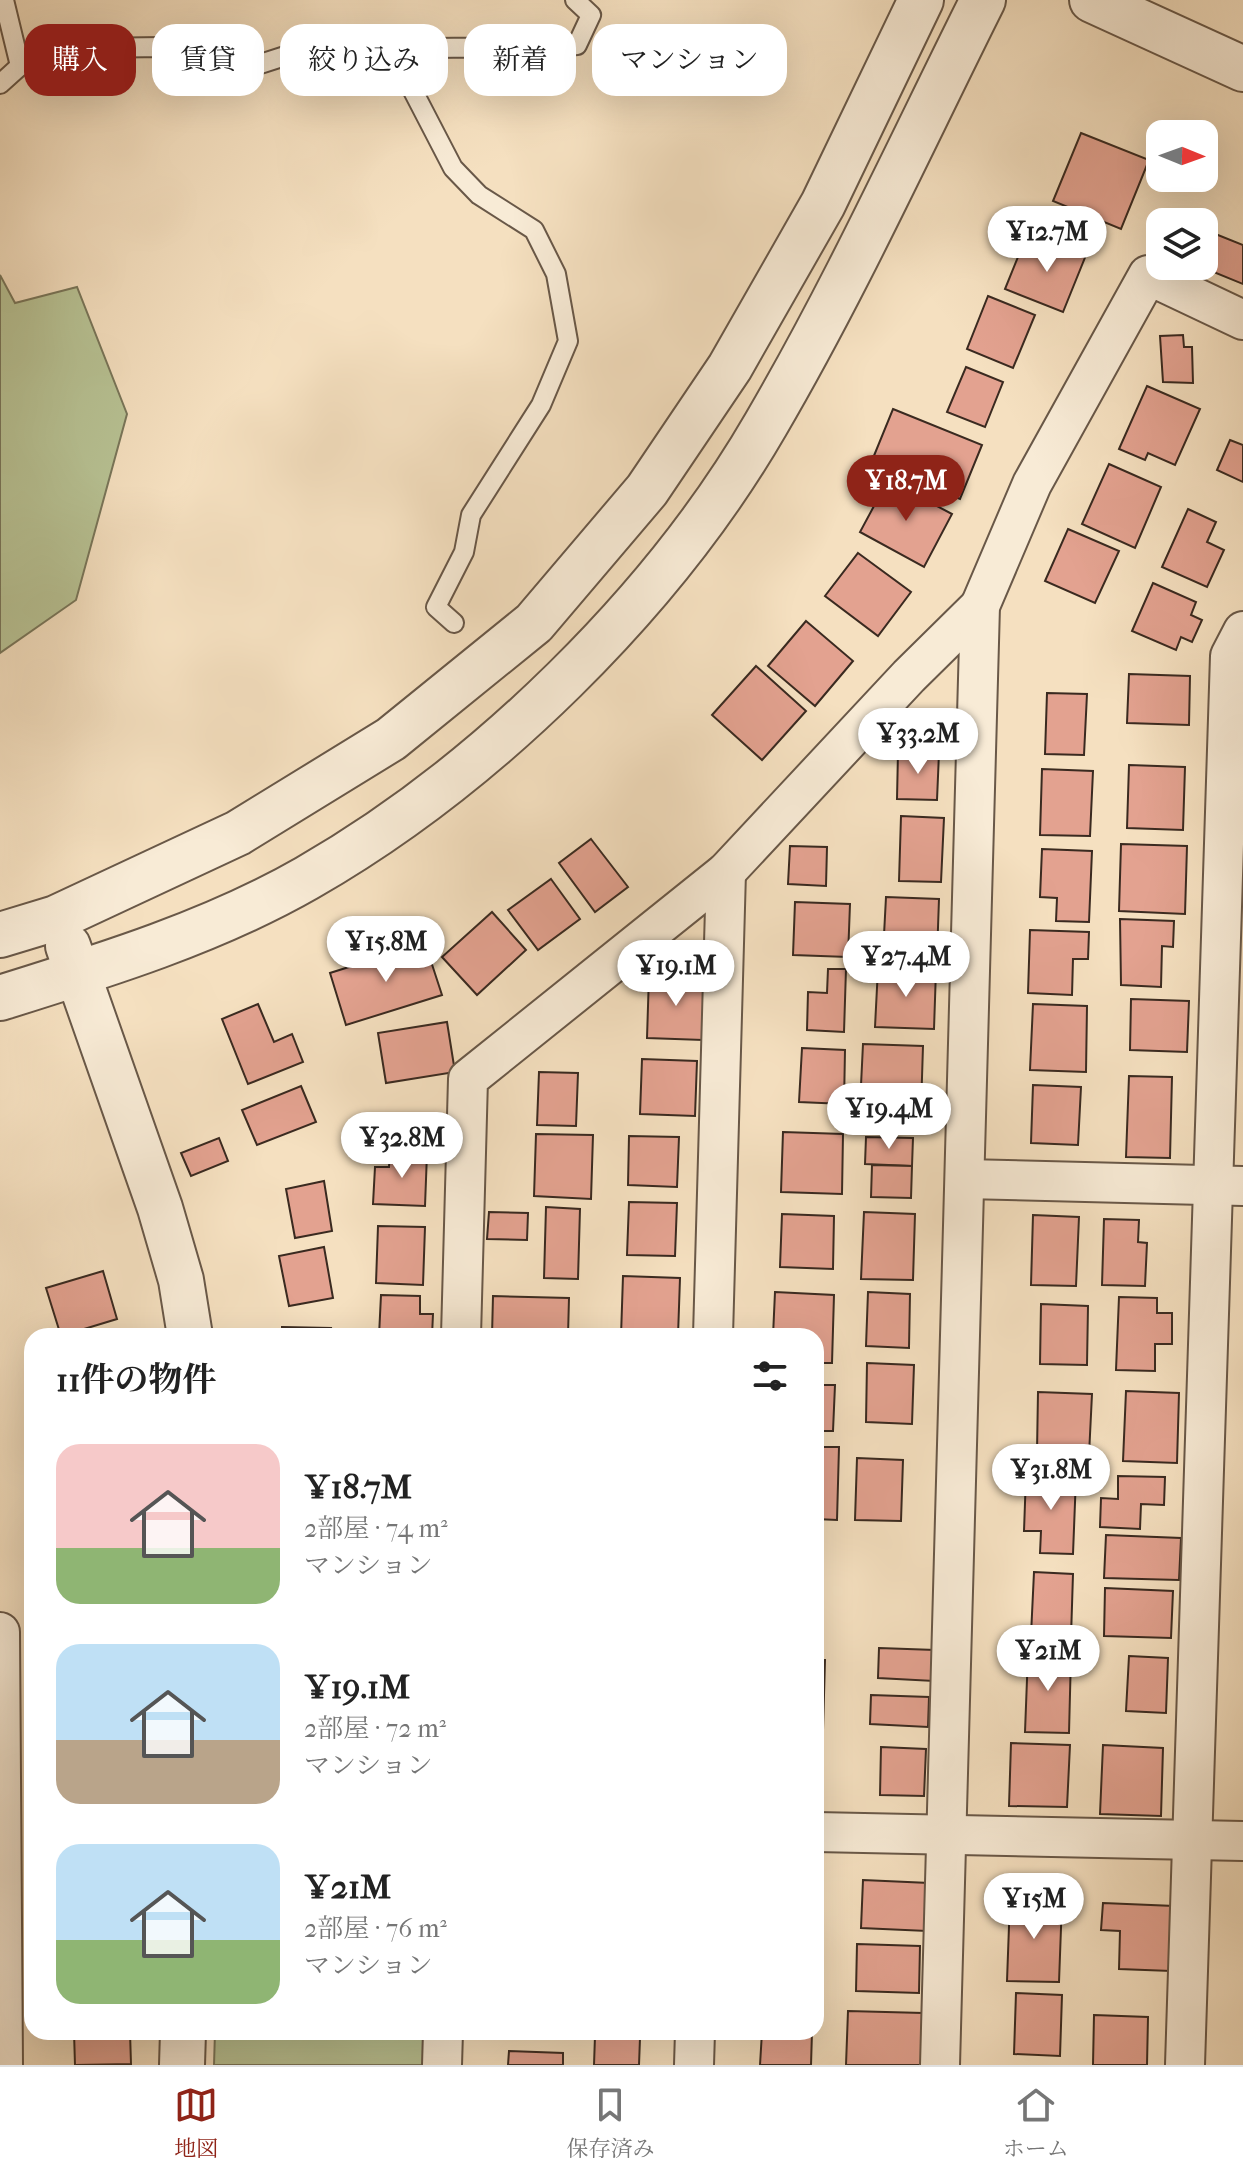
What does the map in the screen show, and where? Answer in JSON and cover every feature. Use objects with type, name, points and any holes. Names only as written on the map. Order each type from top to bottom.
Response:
[{"type":"street","points":[[0,935],[56,918],[238,833],[391,739],[534,623],[647,490],[730,367],[823,204],[921,0]]},
{"type":"street","points":[[0,998],[79,973],[211,923],[306,879],[442,790],[561,685],[683,548],[765,427],[843,282],[983,0]]},
{"type":"street","points":[[1092,0],[1243,69]]},
{"type":"street","points":[[940,2065],[980,606],[1032,484],[1148,275],[1243,320]]},
{"type":"street","points":[[461,1328],[468,1079],[726,872],[909,676],[980,606]]},
{"type":"street","points":[[1185,2065],[1193,1840],[1228,1186],[1230,656],[1243,631]]},
{"type":"street","points":[[713,1328],[726,872]]},
{"type":"street","points":[[56,918],[79,973],[160,1208],[181,1280],[189,1328]]},
{"type":"street","points":[[965,1179],[1228,1186]]},
{"type":"street","points":[[0,1632],[3,2065]]},
{"type":"street","points":[[824,1832],[1243,1841]]},
{"type":"street","points":[[182,2065],[183,2040]]},
{"type":"street","points":[[442,2065],[443,2040]]},
{"type":"street","points":[[694,2065],[695,2040]]},
{"type":"lane","points":[[4,0],[20,66]]},
{"type":"lane","points":[[448,45],[544,49],[577,45],[591,15],[575,0]]},
{"type":"lane","points":[[0,84],[20,66],[84,48],[164,47],[248,68],[280,58]]},
{"type":"lane","points":[[416,96],[453,168],[479,195],[534,230],[556,274],[568,341],[541,405],[471,515],[464,552],[436,607],[454,623]]},
{"type":"green space","points":[[0,275],[15,303],[77,287],[127,414],[76,600],[0,653]]},
{"type":"green space","points":[[215,2040],[425,2040],[425,2065],[214,2065]]},
{"type":"building","points":[[1081,133],[1146,159],[1146,167],[1121,229],[1053,201]]},
{"type":"building","points":[[1038,235],[1086,255],[1063,312],[1005,289],[1020,252],[1029,256]]},
{"type":"building","points":[[1218,235],[1243,245],[1243,284],[1218,274]]},
{"type":"building","points":[[988,296],[1035,315],[1013,368],[967,349]]},
{"type":"building","points":[[1183,335],[1184,347],[1192,347],[1193,383],[1163,382],[1160,336]]},
{"type":"building","points":[[966,367],[1003,382],[985,427],[947,412]]},
{"type":"building","points":[[1147,386],[1200,409],[1175,465],[1148,453],[1145,460],[1119,449]]},
{"type":"building","points":[[893,409],[982,445],[960,499],[871,463]]},
{"type":"building","points":[[1230,440],[1243,445],[1243,482],[1217,470]]},
{"type":"building","points":[[1109,464],[1161,487],[1135,548],[1082,524]]},
{"type":"building","points":[[888,480],[952,514],[924,567],[860,532]]},
{"type":"building","points":[[1188,509],[1216,522],[1207,542],[1224,550],[1207,587],[1162,567]]},
{"type":"building","points":[[1068,529],[1119,551],[1095,603],[1045,581]]},
{"type":"building","points":[[858,553],[911,592],[878,636],[825,596]]},
{"type":"building","points":[[1153,583],[1196,602],[1191,615],[1202,620],[1192,642],[1181,637],[1176,650],[1132,631]]},
{"type":"building","points":[[806,621],[853,661],[815,706],[768,666]]},
{"type":"building","points":[[756,666],[806,711],[762,760],[712,715]]},
{"type":"building","points":[[1129,674],[1190,676],[1189,725],[1127,723]]},
{"type":"building","points":[[1047,693],[1087,694],[1084,755],[1045,754]]},
{"type":"building","points":[[898,752],[939,753],[937,800],[897,799]]},
{"type":"building","points":[[1129,765],[1185,767],[1183,830],[1127,828]]},
{"type":"building","points":[[1042,769],[1093,771],[1090,836],[1040,835]]},
{"type":"building","points":[[901,816],[944,818],[941,882],[899,881]]},
{"type":"building","points":[[591,839],[628,887],[595,912],[559,863]]},
{"type":"building","points":[[1121,844],[1187,846],[1185,914],[1119,911]]},
{"type":"building","points":[[790,846],[827,847],[826,886],[788,884]]},
{"type":"building","points":[[1042,849],[1092,851],[1089,922],[1056,921],[1057,898],[1040,897]]},
{"type":"building","points":[[551,879],[580,919],[538,950],[508,910]]},
{"type":"building","points":[[886,897],[939,899],[937,956],[883,954]]},
{"type":"building","points":[[795,902],[850,904],[848,957],[793,955]]},
{"type":"building","points":[[492,912],[526,950],[477,995],[442,957]]},
{"type":"building","points":[[1120,919],[1174,921],[1173,947],[1162,946],[1161,987],[1121,985]]},
{"type":"building","points":[[1030,930],[1089,932],[1088,959],[1073,959],[1072,995],[1028,993]]},
{"type":"building","points":[[425,943],[442,995],[346,1025],[330,973]]},
{"type":"building","points":[[878,968],[936,970],[934,1029],[875,1027]]},
{"type":"building","points":[[828,969],[846,969],[844,1032],[807,1030],[808,992],[827,993]]},
{"type":"building","points":[[649,975],[705,977],[703,1040],[647,1038]]},
{"type":"building","points":[[1131,999],[1189,1001],[1187,1052],[1130,1050]]},
{"type":"building","points":[[258,1004],[274,1042],[292,1034],[303,1062],[248,1084],[222,1019]]},
{"type":"building","points":[[1033,1004],[1087,1006],[1086,1072],[1030,1070]]},
{"type":"building","points":[[447,1022],[455,1072],[386,1083],[378,1033]]},
{"type":"building","points":[[863,1044],[923,1046],[921,1109],[860,1106]]},
{"type":"building","points":[[802,1048],[845,1050],[844,1104],[799,1102]]},
{"type":"building","points":[[642,1059],[697,1061],[695,1116],[640,1114]]},
{"type":"building","points":[[539,1072],[578,1073],[576,1126],[537,1125]]},
{"type":"building","points":[[1129,1076],[1172,1077],[1170,1158],[1126,1157]]},
{"type":"building","points":[[1033,1085],[1081,1087],[1078,1145],[1031,1143]]},
{"type":"building","points":[[301,1086],[316,1122],[257,1145],[242,1110]]},
{"type":"building","points":[[783,1132],[843,1134],[842,1194],[781,1192]]},
{"type":"building","points":[[536,1134],[593,1135],[591,1199],[534,1196]]},
{"type":"building","points":[[629,1136],[679,1137],[677,1187],[628,1185]]},
{"type":"building","points":[[866,1137],[913,1138],[912,1166],[865,1164]]},
{"type":"building","points":[[219,1138],[228,1161],[191,1176],[181,1153]]},
{"type":"building","points":[[390,1152],[427,1153],[425,1206],[373,1204],[375,1167],[389,1167]]},
{"type":"building","points":[[872,1165],[912,1166],[911,1198],[871,1197]]},
{"type":"building","points":[[324,1181],[332,1231],[295,1238],[286,1189]]},
{"type":"building","points":[[629,1202],[677,1203],[675,1256],[627,1255]]},
{"type":"building","points":[[546,1207],[580,1209],[578,1279],[544,1278]]},
{"type":"building","points":[[489,1212],[528,1213],[527,1240],[487,1239]]},
{"type":"building","points":[[864,1212],[915,1214],[913,1280],[861,1279]]},
{"type":"building","points":[[782,1214],[834,1216],[833,1269],[780,1267]]},
{"type":"building","points":[[1033,1215],[1079,1217],[1076,1286],[1031,1285]]},
{"type":"building","points":[[1104,1219],[1139,1220],[1138,1242],[1147,1243],[1145,1286],[1102,1285]]},
{"type":"building","points":[[378,1226],[425,1227],[423,1285],[376,1283]]},
{"type":"building","points":[[324,1247],[333,1298],[289,1306],[279,1256]]},
{"type":"building","points":[[103,1271],[117,1319],[87,1328],[58,1328],[46,1288]]},
{"type":"building","points":[[623,1276],[680,1278],[678,1328],[621,1328]]},
{"type":"building","points":[[775,1292],[834,1295],[832,1363],[824,1363],[824,1328],[773,1328]]},
{"type":"building","points":[[868,1292],[910,1294],[909,1348],[866,1346]]},
{"type":"building","points":[[381,1295],[420,1296],[420,1314],[433,1314],[432,1328],[379,1328]]},
{"type":"building","points":[[493,1296],[569,1298],[568,1328],[492,1328]]},
{"type":"building","points":[[1119,1297],[1157,1298],[1157,1313],[1172,1313],[1172,1344],[1155,1344],[1155,1371],[1116,1370]]},
{"type":"building","points":[[1041,1304],[1088,1306],[1087,1365],[1040,1364]]},
{"type":"building","points":[[867,1363],[914,1365],[912,1424],[866,1422]]},
{"type":"building","points":[[824,1385],[835,1385],[833,1431],[824,1431]]},
{"type":"building","points":[[1126,1391],[1179,1393],[1177,1463],[1123,1461]]},
{"type":"building","points":[[1038,1392],[1092,1394],[1089,1455],[1037,1452]]},
{"type":"building","points":[[824,1447],[839,1447],[837,1520],[824,1519]]},
{"type":"building","points":[[857,1458],[903,1460],[901,1521],[855,1520]]},
{"type":"building","points":[[1026,1475],[1076,1477],[1073,1554],[1040,1553],[1041,1531],[1024,1531]]},
{"type":"building","points":[[1118,1476],[1165,1477],[1164,1505],[1141,1504],[1140,1529],[1100,1527],[1101,1498],[1118,1499]]},
{"type":"building","points":[[1106,1535],[1181,1538],[1179,1580],[1104,1578]]},
{"type":"building","points":[[1034,1572],[1073,1574],[1071,1637],[1031,1635]]},
{"type":"building","points":[[1105,1588],[1173,1591],[1171,1638],[1104,1636]]},
{"type":"building","points":[[879,1648],[935,1650],[934,1681],[878,1678]]},
{"type":"building","points":[[1028,1653],[1071,1655],[1069,1733],[1025,1732]]},
{"type":"building","points":[[1129,1656],[1168,1658],[1166,1713],[1126,1711]]},
{"type":"building","points":[[871,1695],[929,1697],[928,1727],[870,1724]]},
{"type":"building","points":[[1011,1743],[1070,1745],[1067,1807],[1009,1806]]},
{"type":"building","points":[[1103,1745],[1163,1748],[1161,1816],[1100,1814]]},
{"type":"building","points":[[881,1747],[926,1749],[924,1796],[880,1795]]},
{"type":"building","points":[[863,1880],[929,1883],[927,1931],[861,1928]]},
{"type":"building","points":[[1010,1899],[1062,1901],[1059,1982],[1007,1981]]},
{"type":"building","points":[[1103,1903],[1174,1906],[1171,1971],[1119,1969],[1120,1931],[1101,1930]]},
{"type":"building","points":[[857,1944],[920,1946],[919,1993],[856,1991]]},
{"type":"building","points":[[1016,1993],[1062,1995],[1060,2056],[1014,2054]]},
{"type":"building","points":[[848,2011],[923,2013],[921,2065],[846,2065]]},
{"type":"building","points":[[1094,2015],[1148,2017],[1147,2065],[1093,2065]]},
{"type":"building","points":[[74,2040],[130,2040],[131,2064],[75,2065]]},
{"type":"building","points":[[595,2040],[640,2040],[639,2065],[594,2065]]},
{"type":"building","points":[[762,2040],[812,2040],[811,2065],[760,2065]]},
{"type":"building","points":[[509,2051],[563,2053],[563,2065],[508,2065]]}]
